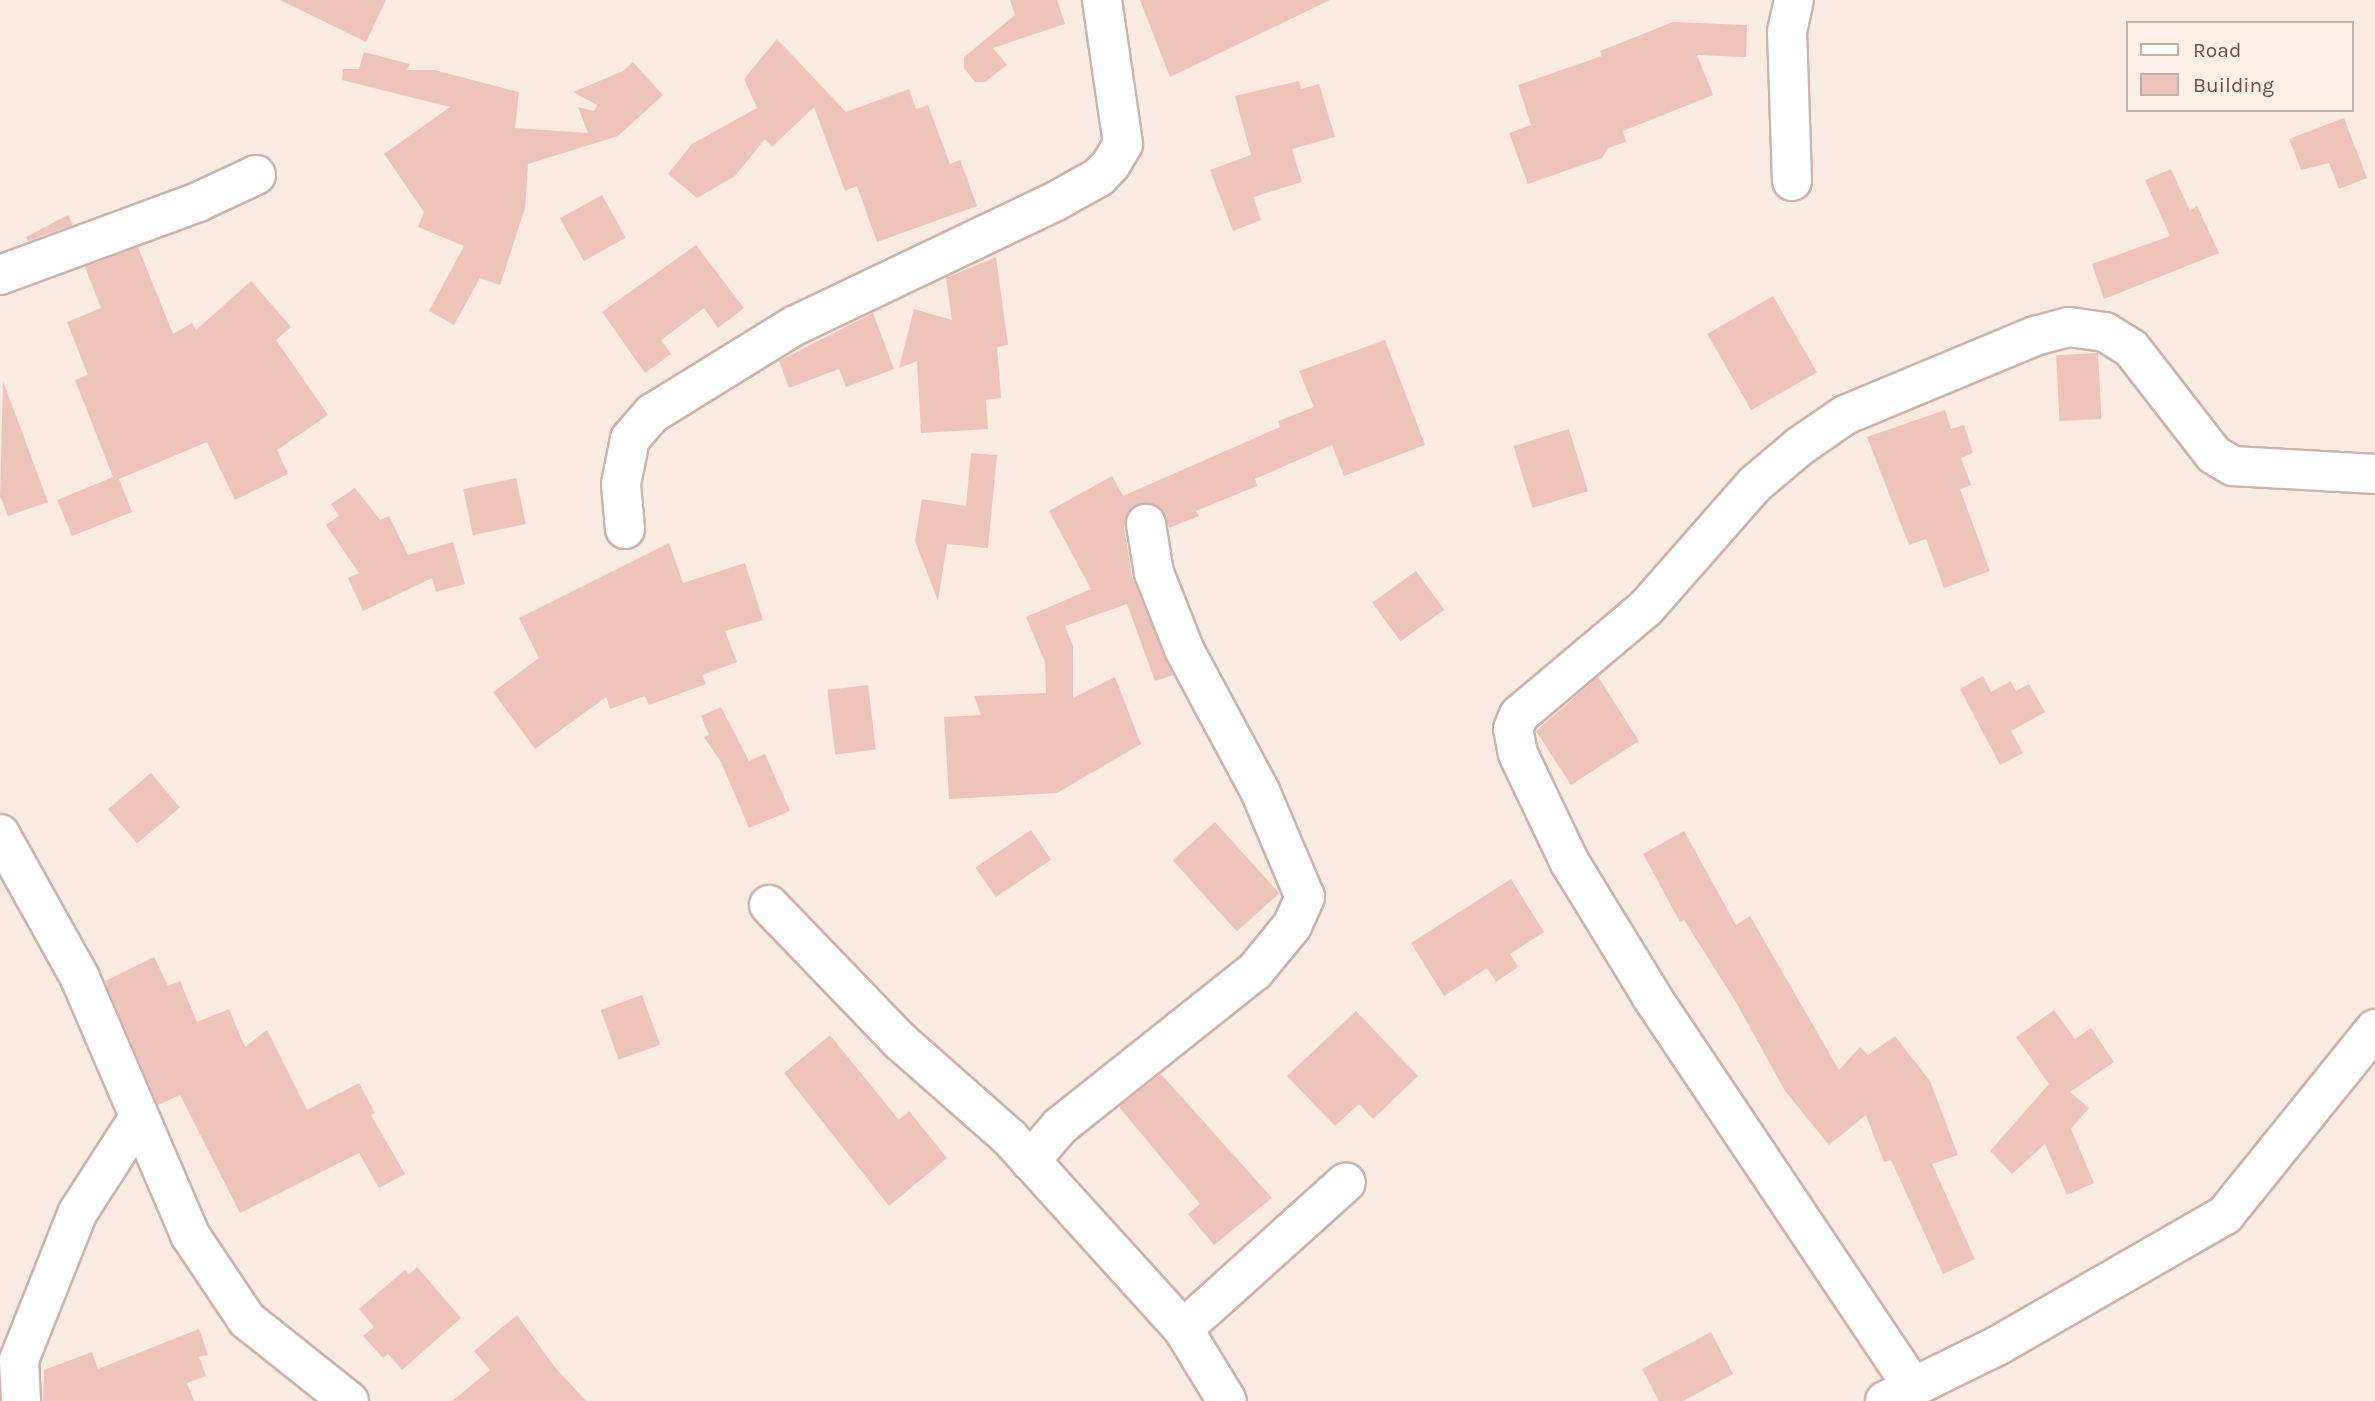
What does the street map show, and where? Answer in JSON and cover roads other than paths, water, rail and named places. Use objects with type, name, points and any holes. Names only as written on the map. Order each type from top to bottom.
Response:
[{"type":"street","points":[[625,530],[621,484],[630,439],[653,413],[794,326],[1056,201],[1099,177],[1111,164],[1123,144],[1102,0]]},
{"type":"street","points":[[1792,181],[1787,32],[1794,0]]},
{"type":"street","points":[[0,275],[198,202],[256,175]]},
{"type":"street","points":[[2375,474],[2233,466],[2214,455],[2131,348],[2105,332],[2069,327],[2035,335],[1845,415],[1800,446],[1755,484],[1646,608],[1519,715],[1513,729],[1518,754],[1570,863],[1899,1394],[1997,1346],[2225,1215],[2375,1029]]},
{"type":"street","points":[[1030,1161],[1060,1126],[1255,971],[1292,926],[1305,897],[1260,791],[1184,649],[1154,573],[1146,524]]},
{"type":"street","points":[[0,834],[80,978],[138,1119],[190,1235],[247,1320],[349,1401]]},
{"type":"street","points":[[769,905],[900,1041],[1030,1161],[1183,1329],[1227,1401]]},
{"type":"street","points":[[21,1401],[19,1360],[74,1224],[138,1119]]},
{"type":"street","points":[[1183,1329],[1346,1182]]}]
